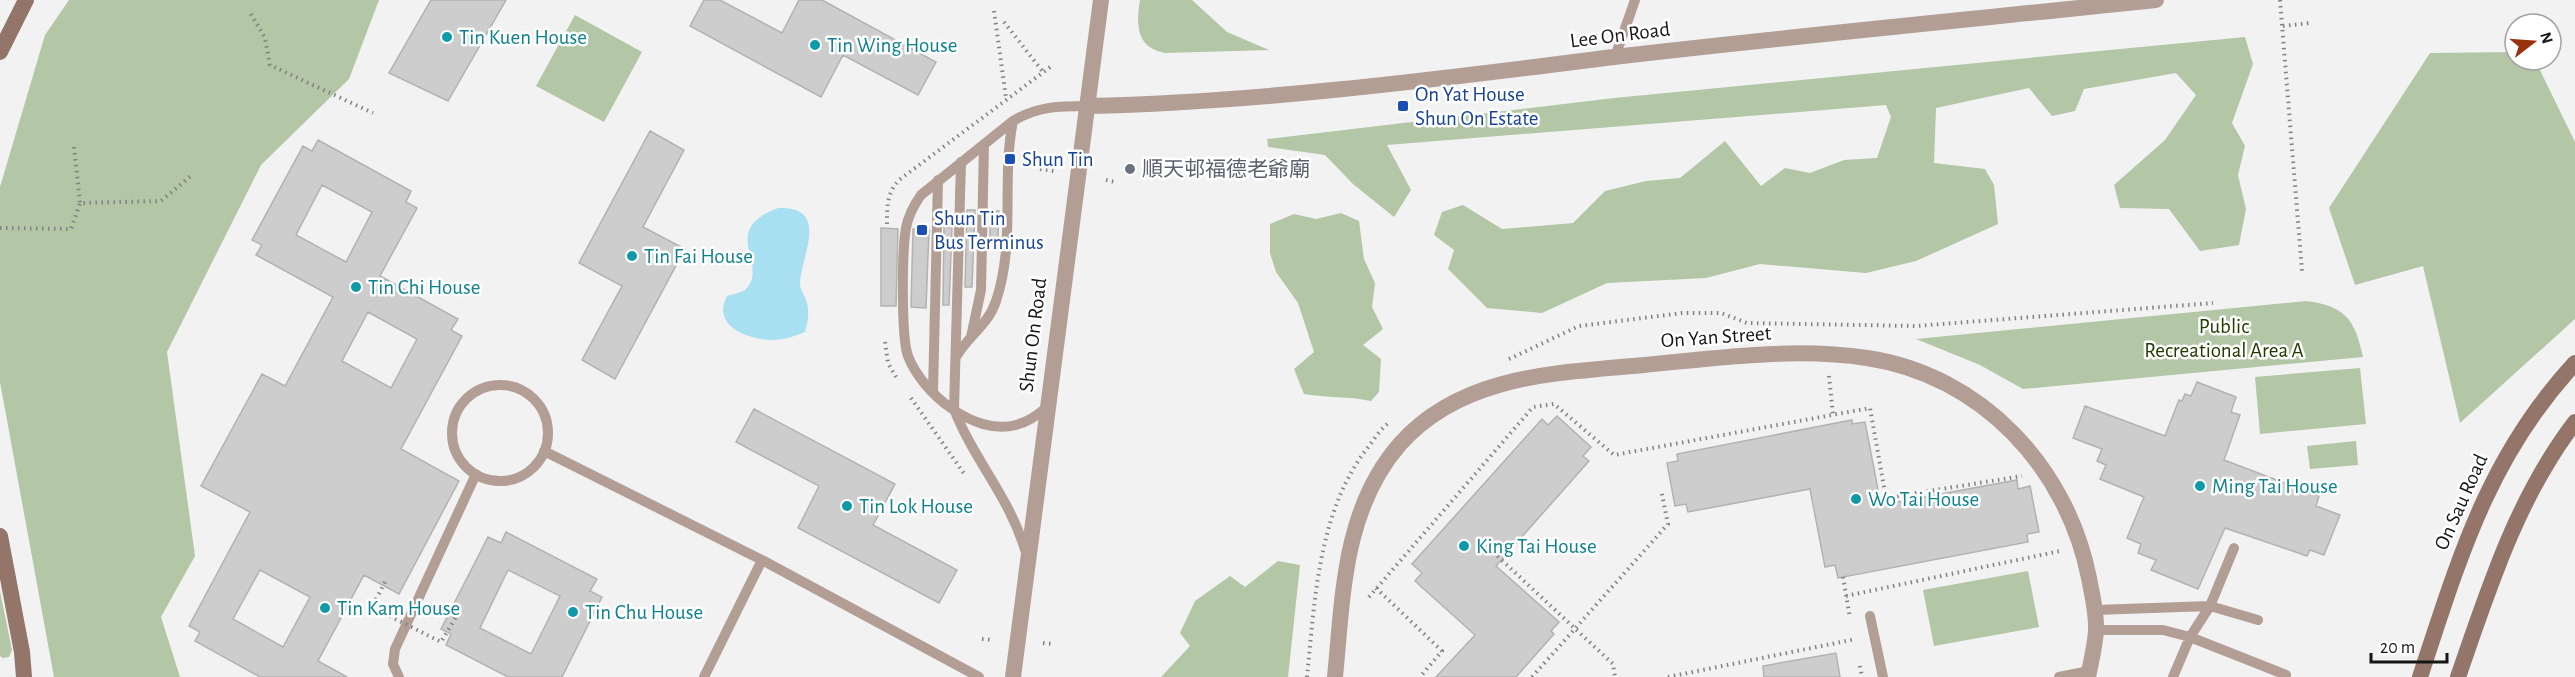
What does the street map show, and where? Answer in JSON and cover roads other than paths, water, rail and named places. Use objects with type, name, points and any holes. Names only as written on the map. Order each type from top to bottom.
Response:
[{"type":"main road","points":[[0,52],[26,0]]},
{"type":"main road","name":"On Sau Road","points":[[2420,677],[2462,550],[2480,506],[2527,422],[2575,363]]},
{"type":"main road","points":[[2458,677],[2513,525],[2552,453],[2575,422]]},
{"type":"main road","points":[[0,536],[22,652],[24,677]]},
{"type":"street","name":"Shun On Road","points":[[1013,677],[1101,0]]},
{"type":"street","name":"Lee On Road","points":[[1088,106],[1169,104],[1307,94],[1615,57],[2156,0]]},
{"type":"street","name":"On Yan Street","points":[[1335,677],[1348,555],[1355,529],[1365,502],[1387,461],[1401,444],[1431,416],[1468,395],[1523,378],[1746,356],[1827,354],[1868,358],[1923,374],[1967,396],[1986,409],[2022,441],[2058,490],[2083,546],[2095,610],[2096,630],[2089,674]]},
{"type":"lane","points":[[1615,57],[1635,0]]},
{"type":"lane","points":[[1047,407],[1024,422],[1006,426],[975,422],[933,392],[918,375],[908,356],[904,336],[905,228],[912,209],[921,195],[1014,121],[1030,111],[1047,106],[1088,106]]},
{"type":"lane","points":[[954,360],[990,317],[1001,279],[1008,212],[1006,161],[1014,121]]},
{"type":"lane","points":[[971,337],[982,280],[984,144]]},
{"type":"lane","points":[[961,162],[954,409],[963,431],[1006,501],[1020,533],[1028,562]]},
{"type":"lane","points":[[933,392],[938,180]]},
{"type":"lane","points":[[498,385],[514,386],[528,393],[539,405],[546,419],[548,435],[544,451],[536,464],[523,474],[508,480],[492,480],[476,474],[460,458],[452,437],[459,407],[469,396],[483,388],[498,385]]},
{"type":"lane","points":[[544,451],[762,560],[979,677]]},
{"type":"lane","points":[[399,677],[393,664],[395,649],[443,538],[476,474]]},
{"type":"lane","points":[[2173,677],[2190,637],[2210,606],[2234,548]]},
{"type":"lane","points":[[705,677],[762,560]]},
{"type":"lane","points":[[2095,610],[2210,606],[2258,620]]},
{"type":"lane","points":[[1870,616],[1883,677]]},
{"type":"lane","points":[[2096,630],[2152,628],[2190,637],[2286,675]]},
{"type":"lane","points":[[2059,677],[2089,674]]},
{"type":"water","points":[[778,208],[794,210],[804,215],[809,224],[800,283],[807,304],[808,316],[805,332],[773,340],[753,337],[735,329],[724,316],[723,307],[727,296],[745,290],[751,280],[753,270],[748,237],[751,227],[760,217]]},
{"type":"place","name":"Tin Kuen House","points":[[447,37]]},
{"type":"place","name":"Tin Wing House","points":[[815,45]]},
{"type":"place","name":"On Yat House Shun On Estate","points":[[1403,106]]},
{"type":"place","name":"Shun Tin","points":[[1010,159]]},
{"type":"place","name":"順天邨福德老爺廟","points":[[1130,169]]},
{"type":"place","name":"Shun Tin Bus Terminus","points":[[922,230]]},
{"type":"place","name":"Tin Fai House","points":[[632,256]]},
{"type":"place","name":"Tin Chi House","points":[[356,287]]},
{"type":"place","name":"Ming Tai House","points":[[2200,486]]},
{"type":"place","name":"Wo Tai House","points":[[1856,499]]},
{"type":"place","name":"Tin Lok House","points":[[847,506]]},
{"type":"place","name":"King Tai House","points":[[1464,546]]},
{"type":"place","name":"Tin Kam House","points":[[325,608]]},
{"type":"place","name":"Tin Chu House","points":[[573,612]]},
{"type":"park label","name":"Public Recreational Area A","points":[[2224,338]]}]
